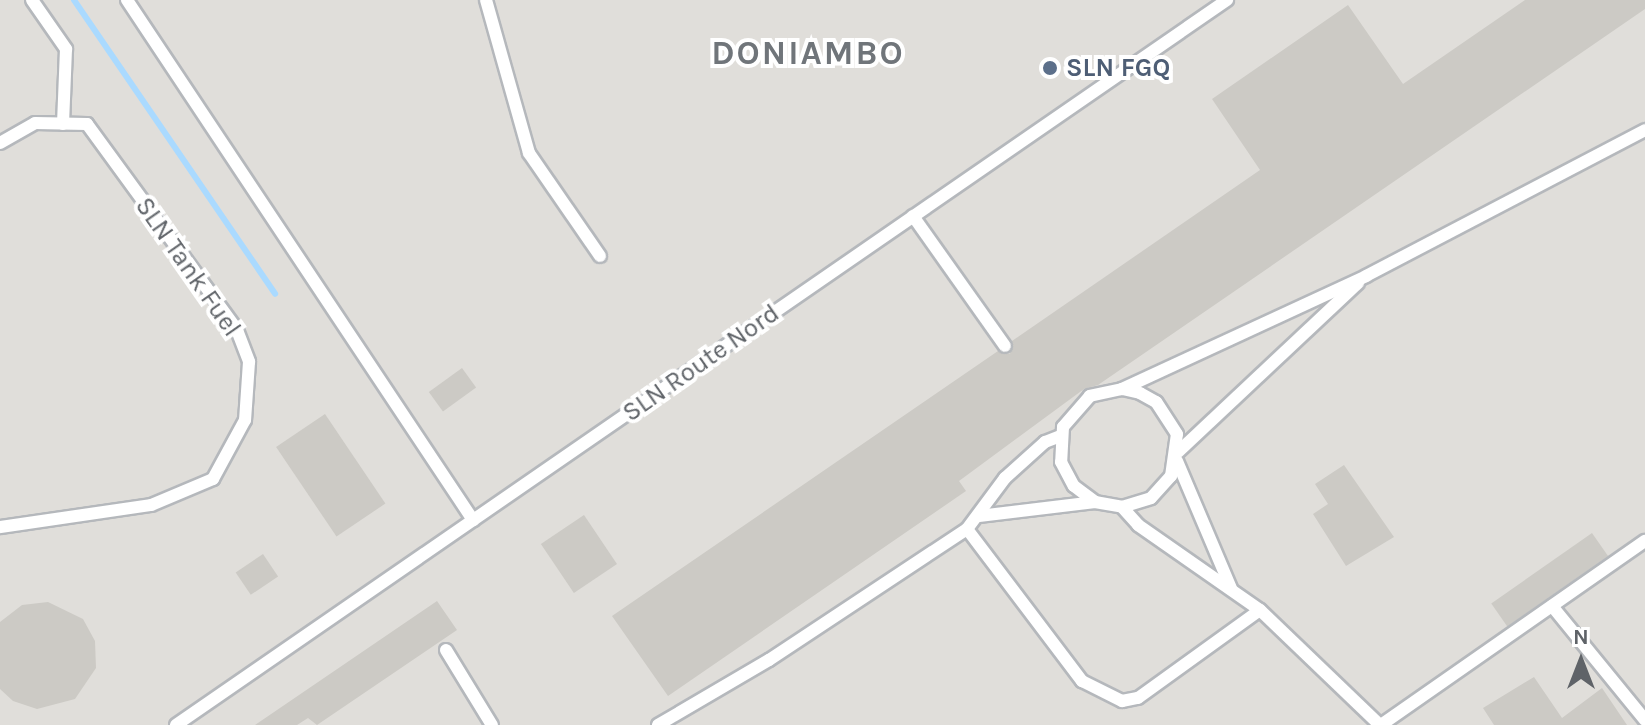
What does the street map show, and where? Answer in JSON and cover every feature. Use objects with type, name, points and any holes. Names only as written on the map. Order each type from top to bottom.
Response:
[{"type":"lane","points":[[32,0],[66,49],[63,124]]},
{"type":"lane","points":[[127,0],[473,520]]},
{"type":"lane","points":[[486,0],[529,153],[600,256]]},
{"type":"lane","name":"SLN Route Nord","points":[[176,725],[913,216],[1213,4],[1227,0]]},
{"type":"lane","name":"SLN Tank Fuel","points":[[0,143],[35,123],[87,124],[237,330],[249,362],[245,420],[213,479],[151,505],[0,527]]},
{"type":"lane","points":[[1095,502],[1074,486],[1061,462],[1061,417],[1090,396],[1122,389],[1366,276],[1645,130]]},
{"type":"lane","points":[[913,216],[1005,346]]},
{"type":"lane","points":[[1122,507],[1163,488],[1177,457],[1282,349],[1366,276]]},
{"type":"lane","points":[[1122,389],[1140,393],[1163,409],[1177,434],[1177,457],[1231,588]]},
{"type":"lane","points":[[658,725],[769,660],[967,529],[1005,478],[1061,436]]},
{"type":"lane","points":[[979,516],[1095,502],[1122,507],[1148,532],[1260,610],[1380,725],[1645,541]]},
{"type":"lane","points":[[967,529],[1082,681],[1122,701],[1138,698],[1260,610]]},
{"type":"lane","points":[[1552,606],[1645,720]]},
{"type":"lane","points":[[446,650],[492,725]]},
{"type":"shaded area","points":[[0,0],[1645,0],[1645,725],[0,725]]},
{"type":"building","points":[[1525,0],[1645,0],[1645,9],[1098,385],[1084,389],[959,481],[966,491],[668,696],[612,616],[998,351],[1010,354],[1012,341],[1260,170],[1212,99],[1348,5],[1403,84]]},
{"type":"building","points":[[462,368],[476,387],[443,412],[429,392]]},
{"type":"building","points":[[325,414],[385,504],[336,537],[276,447]]},
{"type":"building","points":[[1344,465],[1394,537],[1346,566],[1313,514],[1328,504],[1315,484]]},
{"type":"building","points":[[584,515],[617,564],[574,593],[541,544]]},
{"type":"building","points":[[1592,533],[1608,556],[1507,626],[1491,604]]},
{"type":"building","points":[[263,554],[278,576],[251,595],[236,572]]},
{"type":"building","points":[[437,601],[457,630],[317,725],[308,718],[297,725],[255,725]]},
{"type":"building","points":[[48,602],[83,619],[95,641],[96,668],[75,699],[37,709],[13,701],[0,689],[0,622],[22,605]]},
{"type":"building","points":[[1534,677],[1562,718],[1602,688],[1627,725],[1494,725],[1483,708]]},
{"type":"waterway","points":[[74,0],[275,294]]},
{"type":"place","name":"SLN FGQ","points":[[1050,68]]},
{"type":"district","name":"DONIAMBO","points":[[808,54]]}]
